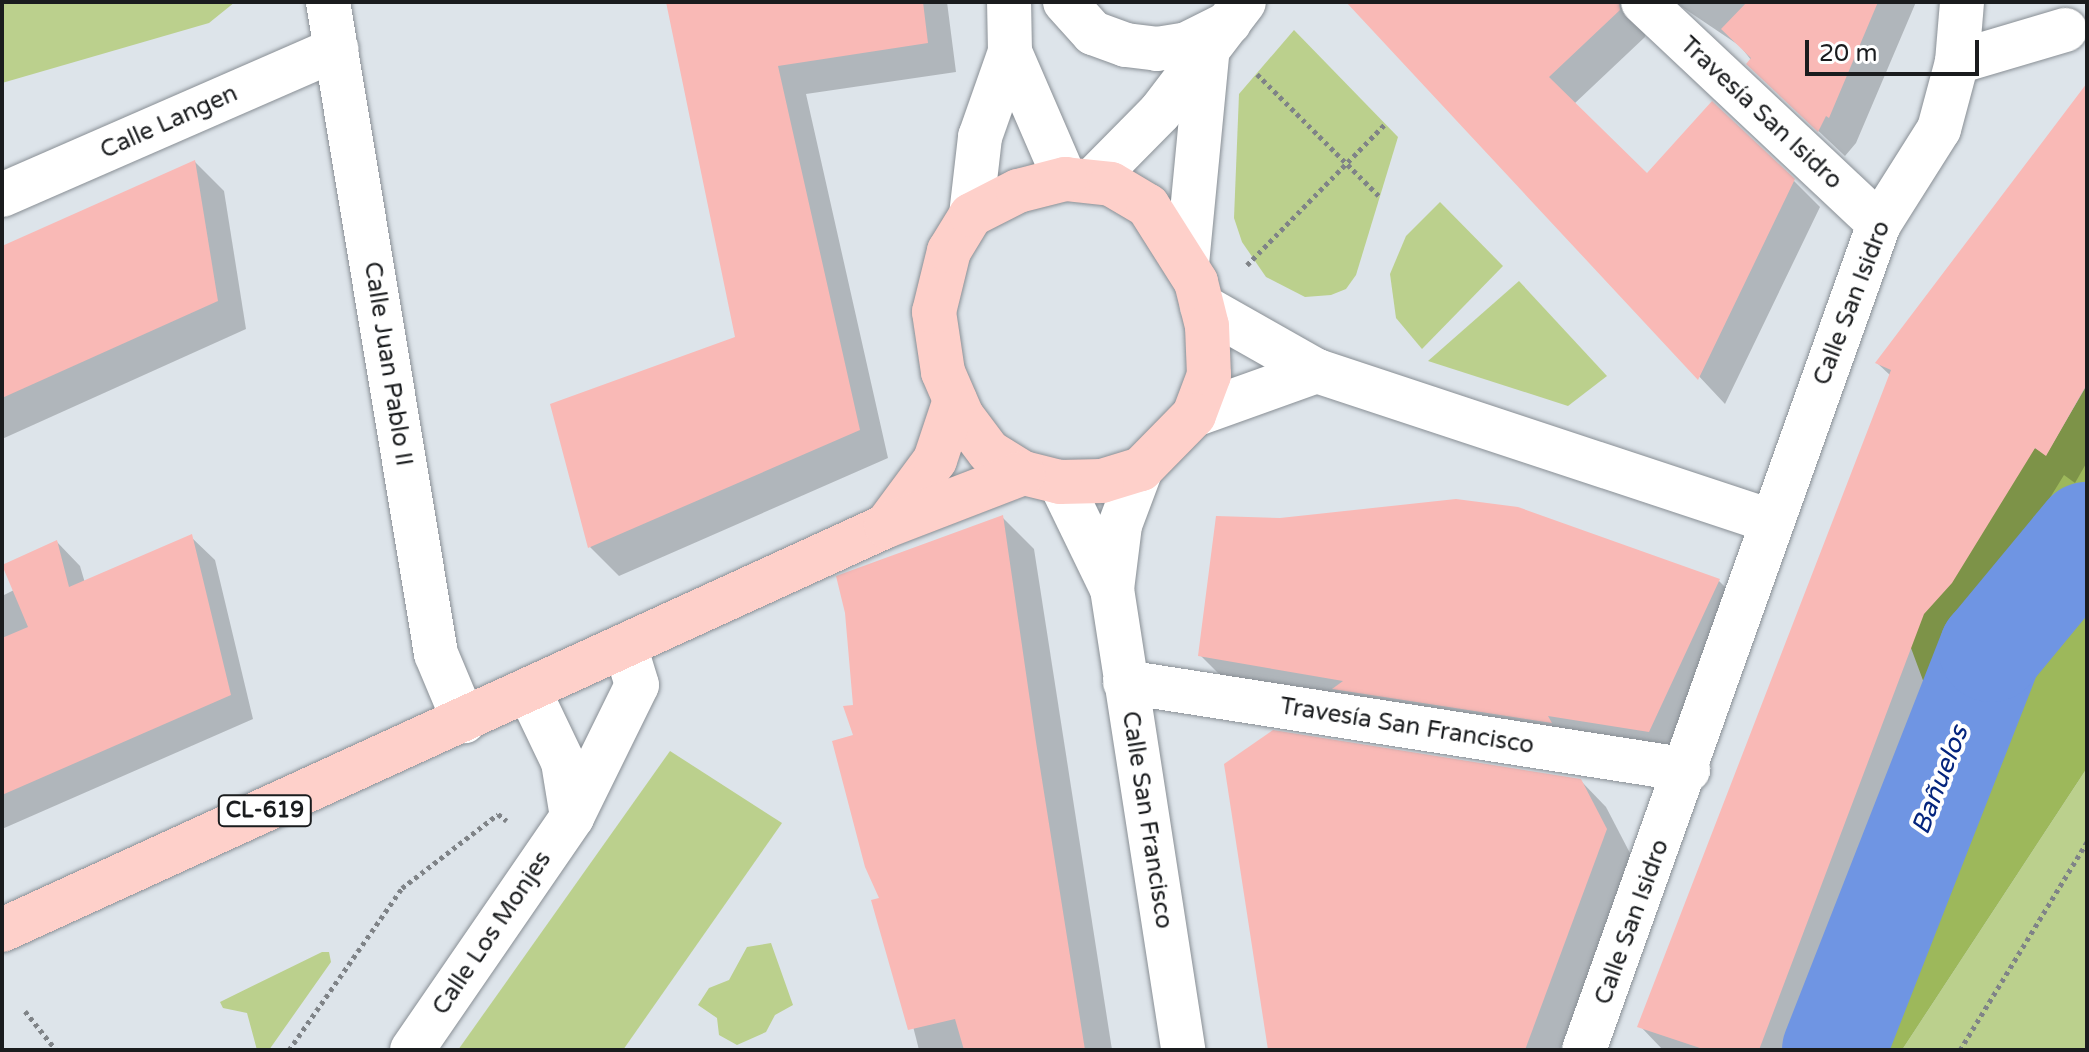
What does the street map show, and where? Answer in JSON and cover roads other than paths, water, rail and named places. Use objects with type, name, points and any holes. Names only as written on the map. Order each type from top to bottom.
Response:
[{"type":"main road","points":[[886,526],[1041,478],[1102,481],[1141,469],[1194,415],[1209,375],[1202,306],[1187,264],[1148,206],[1111,184],[1079,180],[1018,191],[971,215],[949,251],[934,312],[943,372],[955,400],[989,452],[1041,478]]},
{"type":"main road","points":[[886,526],[935,460],[955,400]]},
{"type":"main road","name":"CL-619","points":[[2,930],[626,648],[886,526]]},
{"type":"street","name":"Calle Juan Pablo II","points":[[328,2],[436,654],[464,721]]},
{"type":"street","points":[[971,215],[980,137],[1010,52],[1009,2]]},
{"type":"street","points":[[1065,2],[1093,33],[1126,45],[1157,49],[1187,44],[1225,29]]},
{"type":"street","name":"Travesía San Isidro","points":[[1643,2],[1879,224]]},
{"type":"street","name":"Calle San Isidro","points":[[1584,1050],[1688,770],[1771,521],[1879,224],[1939,129],[1957,62],[1962,2]]},
{"type":"street","points":[[1010,52],[1079,180],[1225,29]]},
{"type":"street","points":[[1187,264],[1225,29]]},
{"type":"street","points":[[1957,62],[2065,30]]},
{"type":"street","name":"Calle Langen","points":[[2,195],[336,49]]},
{"type":"street","points":[[1202,306],[1317,371],[1771,521]]},
{"type":"street","points":[[1194,415],[1317,371]]},
{"type":"street","name":"Calle San Francisco","points":[[1141,469],[1120,525],[1112,589],[1183,1050]]},
{"type":"street","name":"Calle San Francisco","points":[[1041,478],[1112,589]]},
{"type":"street","name":"Calle Los Monjes","points":[[412,1050],[572,817],[637,685],[626,648]]},
{"type":"street","name":"Travesía San Francisco","points":[[1125,682],[1688,770]]},
{"type":"street","points":[[529,691],[563,762],[572,817]]},
{"type":"waterway","name":"Bañuelos","points":[[1834,1050],[1991,650],[2087,534]]}]
